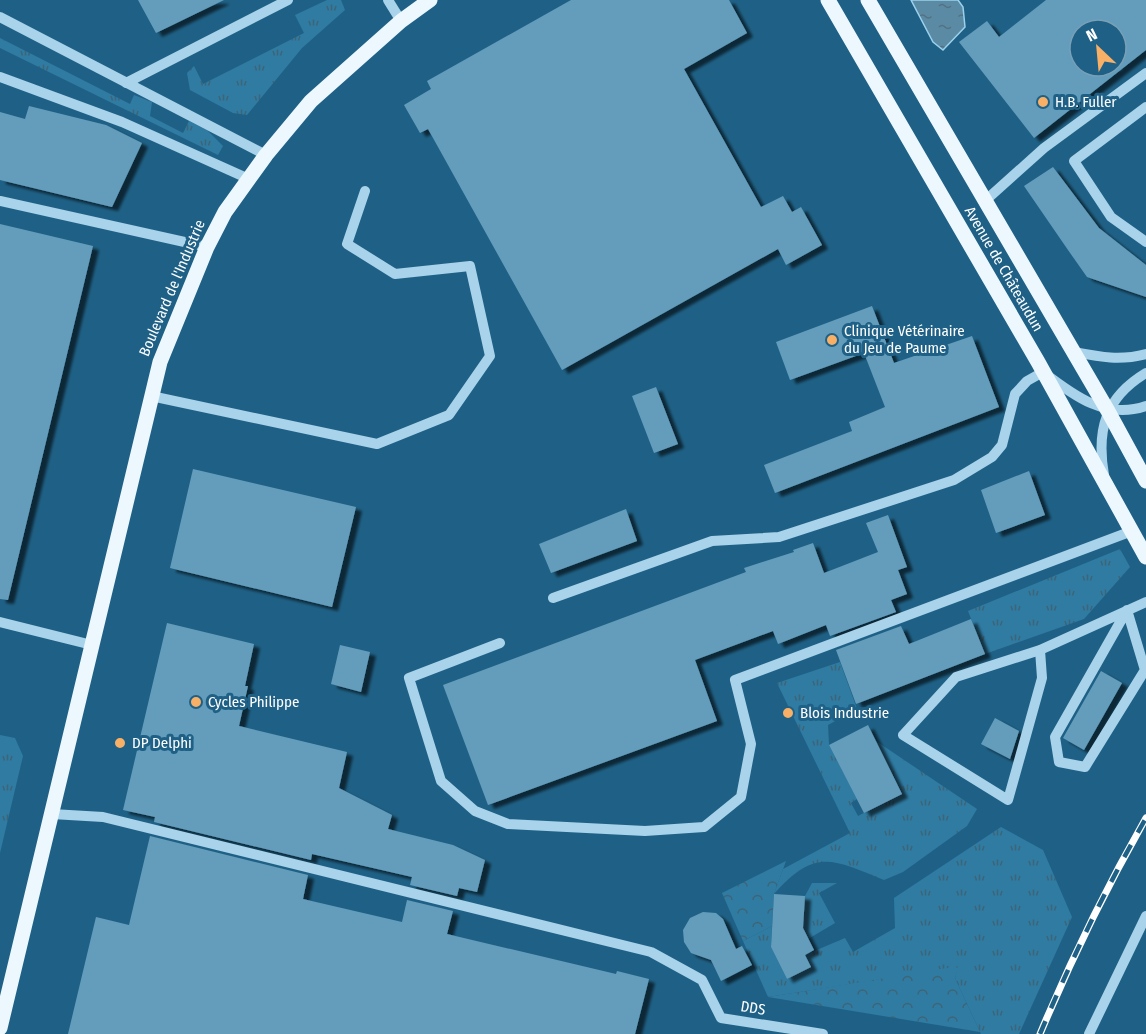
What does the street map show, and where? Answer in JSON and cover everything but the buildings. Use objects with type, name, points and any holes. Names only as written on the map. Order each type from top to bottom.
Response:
[{"type":"main road","name":"Boulevard de l'Industrie","points":[[0,1028],[159,362],[207,247],[225,212],[249,178],[311,101],[401,21],[430,0]]},
{"type":"main road","name":"Avenue de Châteaudun","points":[[828,0],[1043,372],[1146,557]]},
{"type":"main road","name":"Avenue de Châteaudun","points":[[868,0],[1144,473]]},
{"type":"street","points":[[126,83],[288,0]]},
{"type":"street","points":[[388,0],[401,21]]},
{"type":"street","points":[[0,17],[266,155]]},
{"type":"street","points":[[986,200],[1044,148],[1146,73]]},
{"type":"street","points":[[0,77],[122,122],[249,178]]},
{"type":"street","points":[[1146,106],[1074,161],[1111,217],[1146,242]]},
{"type":"street","points":[[151,396],[377,444],[449,415],[490,356],[470,266],[395,274],[347,244],[364,191]]},
{"type":"street","points":[[0,201],[207,247]]},
{"type":"street","points":[[1074,352],[1111,359],[1128,359],[1146,354]]},
{"type":"street","points":[[553,598],[712,541],[778,537],[954,480],[993,457],[1002,445],[1015,394],[1027,381],[1043,372],[1083,400],[1108,411],[1121,412],[1146,406]]},
{"type":"street","points":[[1106,483],[1102,459],[1102,436],[1108,411],[1122,389],[1146,373]]},
{"type":"street","points":[[500,643],[409,678],[441,781],[475,811],[508,824],[645,831],[704,827],[741,797],[751,744],[735,680],[1132,531]]},
{"type":"street","points":[[1040,650],[1042,678],[1008,800],[903,735],[956,677],[1040,650],[1146,602]]},
{"type":"street","points":[[1127,610],[1145,670],[1085,768],[1059,762],[1055,737],[1127,610]]},
{"type":"street","points":[[0,622],[93,645]]},
{"type":"street","name":"DDS","points":[[52,814],[103,818],[651,952],[702,980],[721,1018],[823,1034]]},
{"type":"street","points":[[1089,1034],[1146,916]]},
{"type":"green space","points":[[327,0],[341,0],[345,10],[302,48],[247,115],[233,113],[190,90],[187,73],[194,66],[203,84],[304,33],[295,15]]},
{"type":"green space","points":[[0,38],[130,104],[134,95],[152,102],[150,116],[183,133],[189,121],[207,130],[223,146],[218,155],[0,48]]},
{"type":"green space","points":[[1120,549],[1130,567],[1084,619],[985,654],[968,611]]},
{"type":"green space","points":[[840,662],[857,709],[828,725],[829,745],[857,799],[851,803],[858,816],[902,793],[876,741],[977,809],[967,826],[903,872],[884,880],[851,867],[825,862],[801,869],[774,894],[783,869],[850,833],[777,683]]},
{"type":"green space","points":[[0,735],[15,738],[23,756],[0,853]]},
{"type":"green space","points":[[1001,827],[1043,850],[1072,917],[1019,1034],[981,1034],[955,978],[958,967],[768,997],[743,941],[772,926],[771,947],[787,979],[811,967],[805,955],[845,938],[853,952],[895,928],[894,898]]},
{"type":"green space","points":[[786,861],[774,894],[772,926],[743,941],[722,893]]},
{"type":"green space","points":[[812,883],[837,883],[819,893],[835,923],[803,942],[805,896]]},
{"type":"green space","points":[[959,966],[955,978],[980,1032],[768,997]]},
{"type":"water","points":[[911,0],[958,0],[963,7],[965,27],[943,50],[933,42]]},
{"type":"railway","points":[[1040,1034],[1090,924],[1146,818]]},
{"type":"place","name":"H.B. Fuller","points":[[1043,102]]},
{"type":"place","name":"Clinique Vétérinaire du Jeu de Paume","points":[[832,340]]},
{"type":"place","name":"Cycles Philippe","points":[[196,702]]},
{"type":"place","name":"Blois Industrie","points":[[788,713]]},
{"type":"place","name":"DP Delphi","points":[[120,743]]}]
